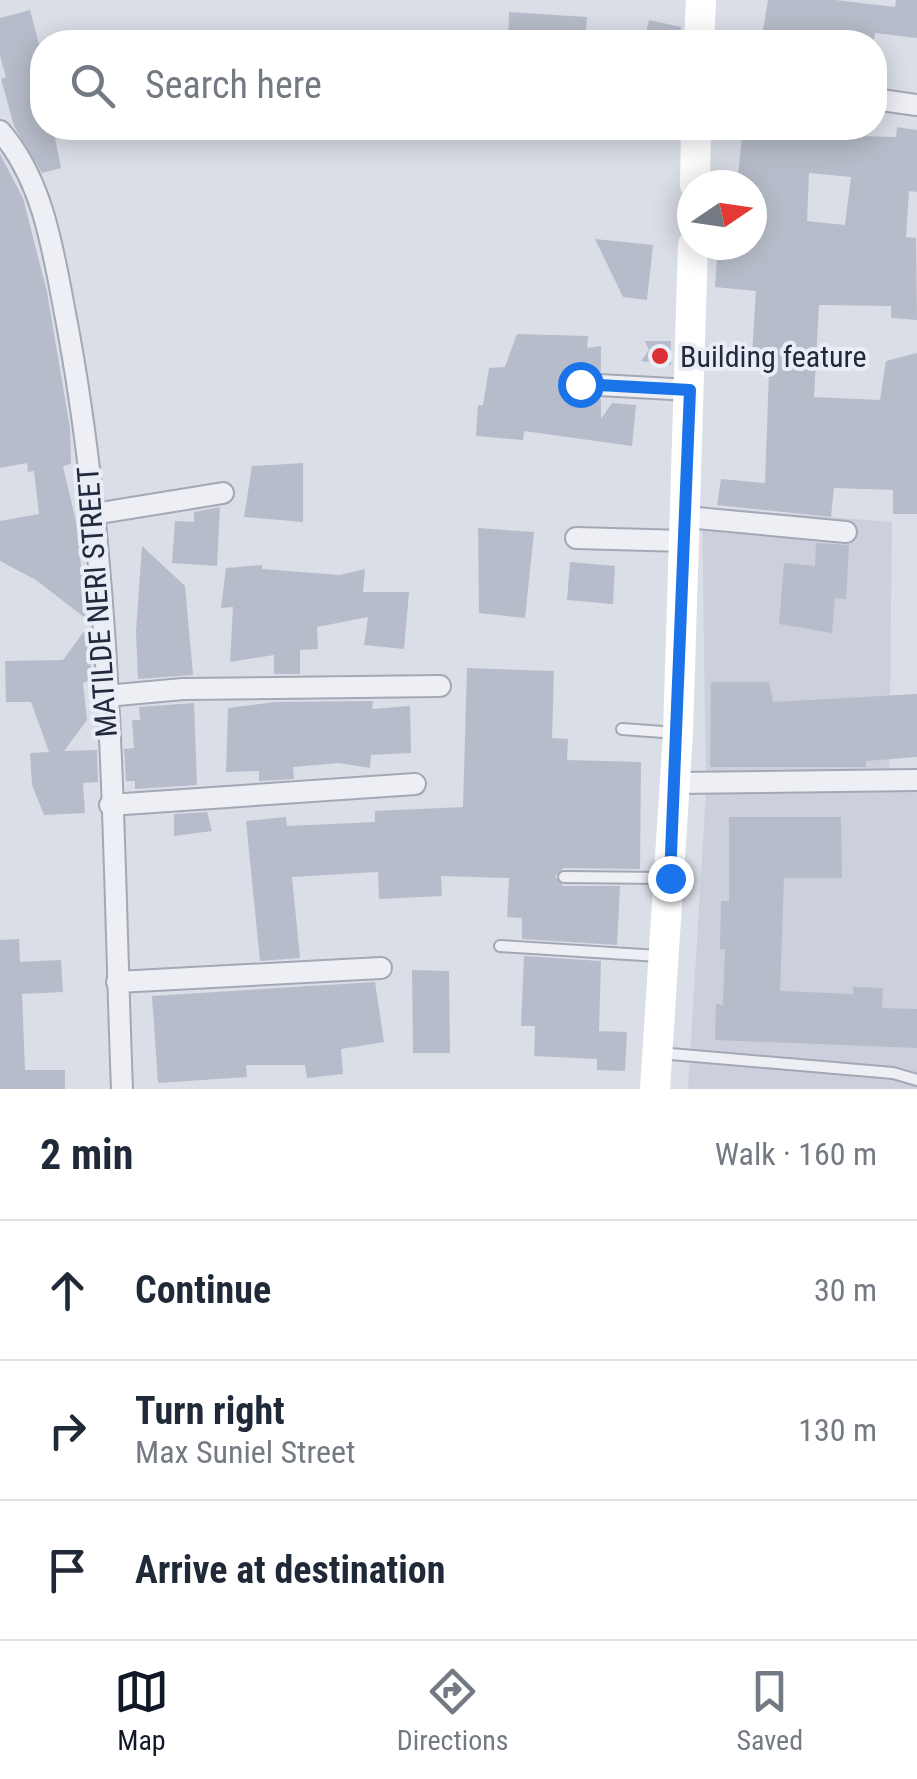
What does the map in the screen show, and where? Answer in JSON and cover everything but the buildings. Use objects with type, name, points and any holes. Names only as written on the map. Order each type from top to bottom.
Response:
[{"type":"main road","points":[[699,30],[700,0]]},
{"type":"main road","points":[[695,170],[696,140]]},
{"type":"main road","points":[[655,1089],[678,733],[693,260]]},
{"type":"street","points":[[887,102],[917,105]]},
{"type":"street","name":"MATILDE NERI STREET","points":[[0,131],[18,150],[34,183],[58,274],[94,514],[106,696],[122,1089]]},
{"type":"street","points":[[580,384],[690,390]]},
{"type":"street","points":[[94,514],[223,493]]},
{"type":"street","points":[[576,538],[685,529],[846,532]]},
{"type":"street","points":[[106,696],[183,689],[440,686]]},
{"type":"street","points":[[675,783],[917,780]]},
{"type":"street","points":[[110,805],[415,784]]},
{"type":"street","points":[[117,982],[381,968]]},
{"type":"lane","points":[[622,729],[678,733]]},
{"type":"lane","points":[[564,877],[670,878]]},
{"type":"lane","points":[[500,946],[664,957]]},
{"type":"lane","points":[[658,1053],[917,1080]]},
{"type":"shaded area","points":[[702,507],[892,522],[889,790],[917,791],[917,1089],[688,1089],[706,792]]},
{"type":"place","name":"Building feature","points":[[660,356]]},
{"type":"route","points":[[580,384],[690,390],[670,878]]}]
